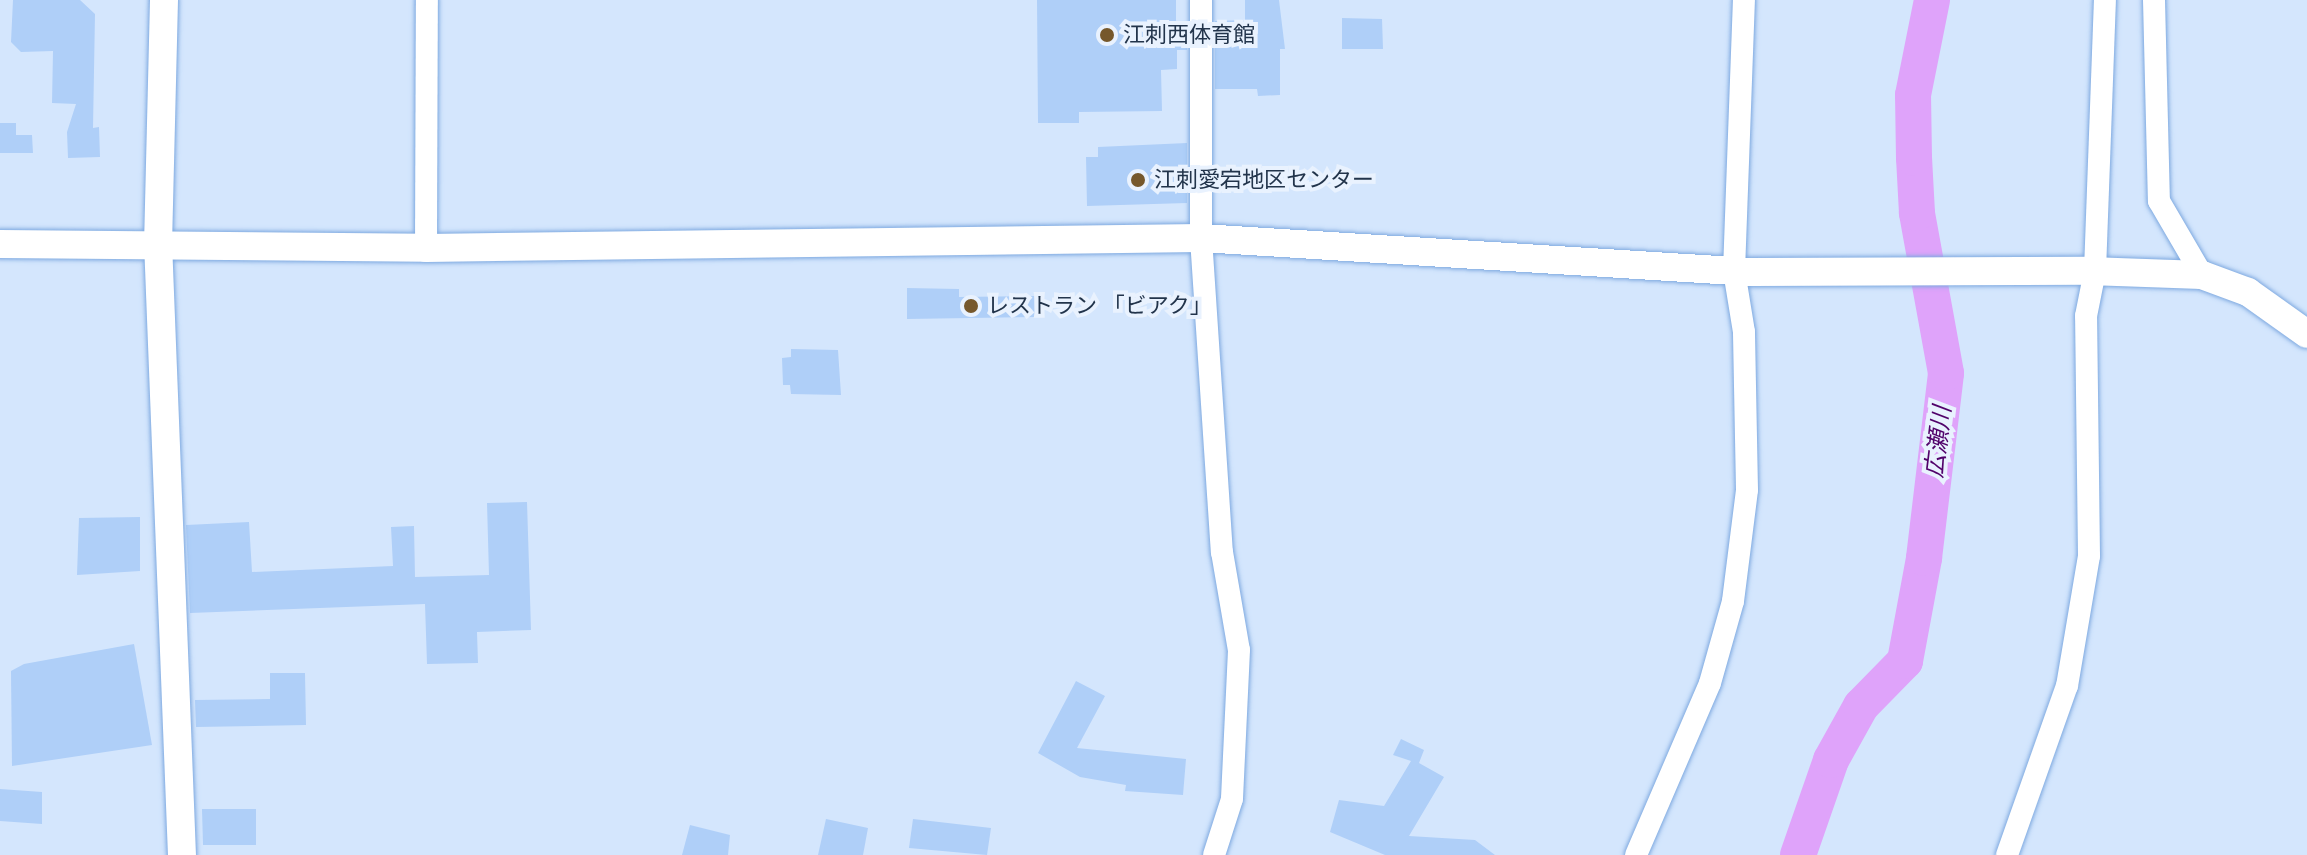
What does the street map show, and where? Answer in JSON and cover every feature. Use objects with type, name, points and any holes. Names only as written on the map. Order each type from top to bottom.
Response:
[{"type":"street","points":[[164,0],[158,242],[182,855]]},
{"type":"street","points":[[426,248],[427,0]]},
{"type":"street","points":[[1201,0],[1201,238],[1222,552],[1239,650],[1232,799],[1214,855]]},
{"type":"street","points":[[1636,855],[1710,683],[1733,601],[1747,490],[1743,272],[1744,0]]},
{"type":"street","points":[[2007,855],[2034,789],[2079,635],[2089,556],[2086,316],[2092,271],[2105,0]]},
{"type":"street","points":[[2154,0],[2159,201],[2202,275]]},
{"type":"street","points":[[0,244],[158,242],[426,248],[1201,238],[1743,272],[2092,271],[2202,275],[2248,292],[2307,334]]},
{"type":"building","points":[[13,0],[80,0],[95,14],[93,128],[99,127],[100,157],[68,158],[67,132],[76,104],[52,103],[53,51],[21,52],[11,42]]},
{"type":"building","name":"江刺西体育館","points":[[1037,0],[1176,0],[1176,22],[1187,22],[1187,50],[1177,50],[1177,69],[1161,70],[1162,111],[1079,112],[1079,123],[1038,123]]},
{"type":"building","points":[[1245,0],[1279,0],[1285,49],[1280,49],[1280,95],[1258,96],[1257,89],[1215,89],[1215,21],[1245,20]]},
{"type":"building","points":[[1342,18],[1382,19],[1383,49],[1342,49]]},
{"type":"building","points":[[0,123],[16,123],[16,135],[32,135],[33,153],[0,153]]},
{"type":"building","name":"江刺愛宕地区センター","points":[[1187,143],[1187,203],[1087,206],[1086,157],[1098,157],[1098,147]]},
{"type":"building","name":"レストラン 「ビアク」","points":[[907,288],[959,289],[959,297],[1034,296],[1035,317],[907,319]]},
{"type":"building","points":[[791,349],[838,350],[841,395],[791,394],[790,385],[783,385],[782,358],[791,357]]},
{"type":"building","points":[[527,502],[531,630],[477,632],[478,663],[427,664],[425,604],[190,613],[186,525],[249,522],[252,572],[393,566],[391,527],[414,526],[415,577],[489,575],[487,503]]},
{"type":"building","points":[[140,517],[140,571],[77,575],[79,518]]},
{"type":"building","points":[[134,644],[152,745],[12,766],[11,671],[24,664]]},
{"type":"building","points":[[270,673],[305,673],[306,725],[196,727],[195,700],[270,699]]},
{"type":"building","points":[[1076,681],[1105,696],[1077,748],[1186,759],[1183,795],[1125,791],[1126,785],[1080,777],[1038,753]]},
{"type":"building","points":[[1401,739],[1424,750],[1419,763],[1444,777],[1409,836],[1475,840],[1495,855],[1385,855],[1330,832],[1339,800],[1384,806],[1411,761],[1393,755]]},
{"type":"building","points":[[0,789],[42,792],[42,824],[0,821]]},
{"type":"building","points":[[202,809],[256,809],[256,845],[203,845]]},
{"type":"building","points":[[826,819],[868,828],[863,855],[818,855]]},
{"type":"building","points":[[913,819],[991,828],[987,855],[909,848]]},
{"type":"building","points":[[690,825],[730,835],[728,855],[682,855]]},
{"type":"waterway","name":"広瀬川","points":[[1798,855],[1831,760],[1861,706],[1905,661],[1924,558],[1946,373],[1917,213],[1914,158],[1913,95],[1932,0]]},
{"type":"place","name":"江刺西体育館","points":[[1107,35]]},
{"type":"place","name":"江刺愛宕地区センター","points":[[1138,180]]},
{"type":"place","name":"レストラン 「ビアク」","points":[[971,306]]}]
